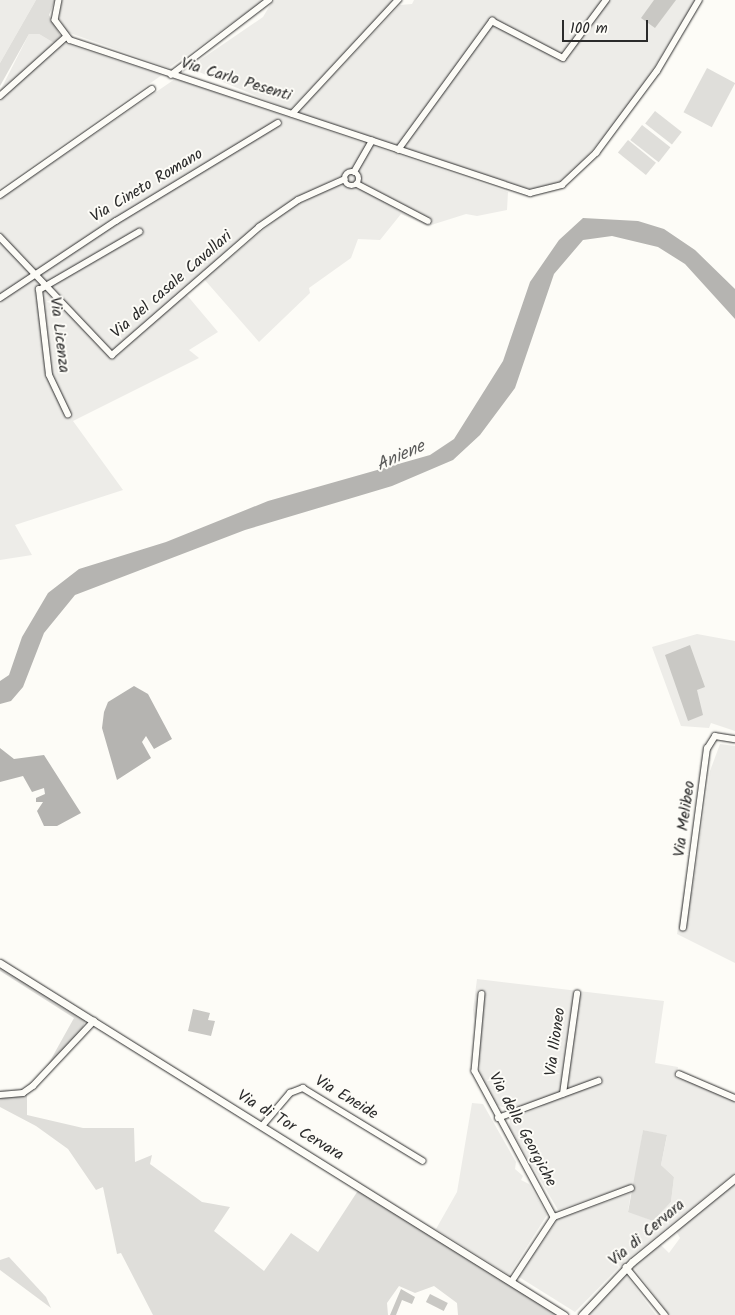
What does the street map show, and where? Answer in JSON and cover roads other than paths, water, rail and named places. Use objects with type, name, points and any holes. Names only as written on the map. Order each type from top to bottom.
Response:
[{"type":"street","points":[[0,96],[66,37],[55,20],[59,0]]},
{"type":"street","points":[[171,75],[269,0]]},
{"type":"street","name":"Via Carlo Pesenti","points":[[66,37],[171,75],[292,114],[398,0]]},
{"type":"street","points":[[398,150],[492,21],[563,58],[606,0]]},
{"type":"street","points":[[292,114],[522,192],[556,188],[580,171],[632,108],[699,0]]},
{"type":"street","points":[[0,195],[152,89]]},
{"type":"street","name":"Via Cineto Romano","points":[[0,298],[33,274],[278,123]]},
{"type":"street","points":[[372,141],[354,172],[345,179],[348,184],[356,184],[428,221]]},
{"type":"street","points":[[354,172],[359,178],[356,184]]},
{"type":"street","name":"Via del casale Cavallari","points":[[0,237],[43,285],[112,355],[259,227],[298,200],[345,179]]},
{"type":"street","points":[[43,285],[139,232]]},
{"type":"street","name":"Via Licenza","points":[[43,285],[39,295],[49,375],[68,415]]},
{"type":"street","name":"Via Melibeo","points":[[683,928],[707,749],[715,736],[735,739]]},
{"type":"street","name":"Via di Tor Cervara","points":[[0,963],[263,1125],[564,1315]]},
{"type":"street","name":"Via delle Georgiche","points":[[482,994],[475,1071],[498,1118],[554,1217]]},
{"type":"street","name":"Via Ilioneo","points":[[562,1094],[577,994]]},
{"type":"street","points":[[0,1095],[20,1093],[33,1086],[94,1020]]},
{"type":"street","points":[[680,1074],[735,1098]]},
{"type":"street","points":[[498,1118],[598,1081]]},
{"type":"street","name":"Via Eneide","points":[[263,1125],[290,1093],[303,1088],[423,1161]]},
{"type":"street","name":"Via di Cervara","points":[[582,1315],[626,1267],[735,1178]]},
{"type":"street","points":[[512,1281],[554,1217],[631,1188]]},
{"type":"street","points":[[626,1267],[665,1315]]},
{"type":"water label","name":"Aniene","points":[[401,457]]}]
